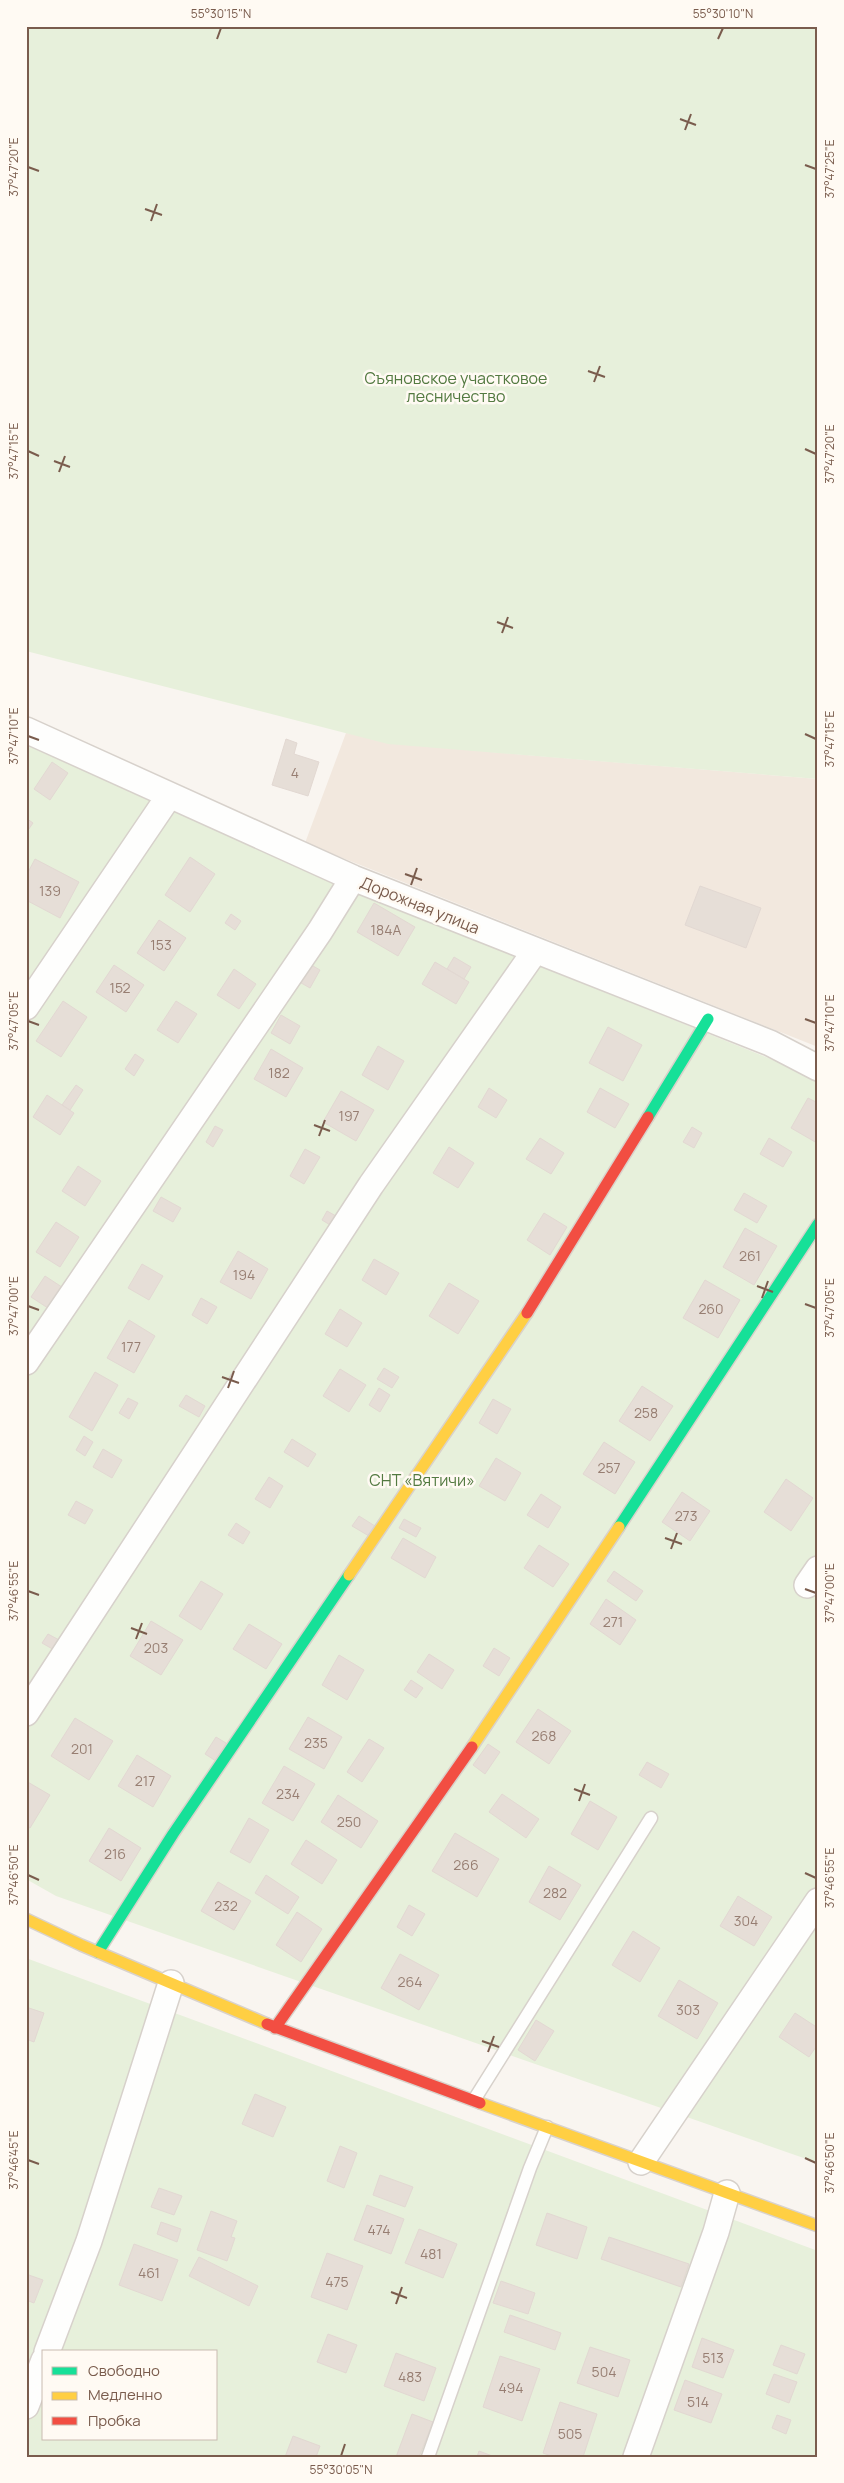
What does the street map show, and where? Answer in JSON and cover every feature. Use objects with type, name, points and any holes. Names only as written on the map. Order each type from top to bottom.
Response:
[{"type":"street","name":"Дорожная улица","points":[[26,730],[352,878],[770,1043],[818,1068]]},
{"type":"street","points":[[26,1007],[169,796]]},
{"type":"street","points":[[26,1362],[320,931],[352,878]]},
{"type":"street","points":[[26,1713],[371,1186],[535,951]]},
{"type":"street","points":[[98,1952],[173,1834],[538,1296],[708,1019]]},
{"type":"street","points":[[275,2028],[501,1704],[714,1385],[818,1224]]},
{"type":"street","points":[[642,2162],[818,1901]]},
{"type":"street","points":[[26,1919],[275,2028],[818,2226]]},
{"type":"street","points":[[48,2350],[88,2241],[171,1983]]},
{"type":"street","points":[[636,2457],[713,2241],[727,2193]]},
{"type":"street","points":[[26,2406],[42,2365]]},
{"type":"lane","points":[[474,2100],[651,1818]]},
{"type":"lane","points":[[428,2457],[527,2178],[547,2127]]},
{"type":"shaded area","points":[[346,733],[491,752],[818,779],[818,1047],[305,843]]},
{"type":"green space","name":"Съяновское участковое лесничество","points":[[26,26],[818,26],[818,779],[388,744],[26,651]]},
{"type":"green space","name":"СНТ «Вятичи»","points":[[26,745],[362,894],[798,1070],[818,1081],[818,2163],[56,1896],[26,1879]]},
{"type":"green space","points":[[26,1958],[818,2251],[818,2457],[26,2457]]},
{"type":"building","points":[[286,739],[297,743],[294,754],[319,762],[308,796],[272,785]]},
{"type":"building","points":[[52,762],[68,773],[50,800],[34,789]]},
{"type":"building","points":[[26,818],[33,823],[26,833]]},
{"type":"building","points":[[190,857],[215,874],[190,912],[165,895]]},
{"type":"building","points":[[35,859],[79,882],[60,918],[26,900],[26,876]]},
{"type":"building","points":[[700,886],[761,908],[746,948],[685,925]]},
{"type":"building","points":[[374,903],[415,927],[398,956],[357,932]]},
{"type":"building","points":[[231,914],[241,921],[235,930],[225,923]]},
{"type":"building","points":[[159,920],[186,938],[164,971],[137,953]]},
{"type":"building","points":[[454,957],[471,967],[464,979],[447,969]]},
{"type":"building","points":[[306,962],[320,970],[310,988],[296,980]]},
{"type":"building","points":[[435,962],[469,982],[456,1004],[422,984]]},
{"type":"building","points":[[114,965],[144,985],[126,1012],[96,992]]},
{"type":"building","points":[[234,969],[256,984],[239,1009],[217,995]]},
{"type":"building","points":[[63,1001],[87,1017],[61,1057],[36,1041]]},
{"type":"building","points":[[176,1001],[197,1014],[178,1043],[157,1030]]},
{"type":"building","points":[[281,1015],[300,1026],[290,1044],[271,1033]]},
{"type":"building","points":[[608,1027],[642,1045],[623,1081],[589,1063]]},
{"type":"building","points":[[378,1046],[404,1061],[388,1090],[362,1075]]},
{"type":"building","points":[[271,1049],[303,1068],[286,1097],[254,1079]]},
{"type":"building","points":[[135,1054],[144,1060],[134,1076],[125,1069]]},
{"type":"building","points":[[76,1085],[83,1090],[70,1110],[62,1105]]},
{"type":"building","points":[[489,1088],[507,1100],[496,1118],[478,1107]]},
{"type":"building","points":[[600,1088],[629,1104],[615,1128],[587,1112]]},
{"type":"building","points":[[341,1091],[374,1110],[356,1141],[323,1122]]},
{"type":"building","points":[[47,1095],[74,1113],[60,1135],[33,1117]]},
{"type":"building","points":[[808,1098],[818,1103],[817,1143],[791,1128]]},
{"type":"building","points":[[215,1126],[223,1130],[213,1147],[206,1142]]},
{"type":"building","points":[[692,1127],[702,1133],[694,1148],[683,1142]]},
{"type":"building","points":[[540,1138],[564,1153],[551,1174],[526,1159]]},
{"type":"building","points":[[769,1138],[792,1152],[783,1167],[760,1154]]},
{"type":"building","points":[[449,1147],[474,1163],[458,1188],[433,1173]]},
{"type":"building","points":[[305,1149],[320,1157],[304,1184],[290,1176]]},
{"type":"building","points":[[78,1166],[101,1181],[85,1206],[62,1191]]},
{"type":"building","points":[[744,1193],[767,1206],[757,1223],[734,1210]]},
{"type":"building","points":[[161,1197],[181,1208],[173,1222],[153,1211]]},
{"type":"building","points":[[327,1211],[345,1221],[340,1231],[322,1220]]},
{"type":"building","points":[[544,1213],[567,1227],[550,1255],[527,1240]]},
{"type":"building","points":[[56,1222],[79,1237],[60,1267],[36,1252]]},
{"type":"building","points":[[745,1228],[777,1246],[754,1285],[723,1267]]},
{"type":"building","points":[[238,1251],[268,1269],[251,1299],[220,1282]]},
{"type":"building","points":[[374,1259],[399,1273],[386,1295],[362,1280]]},
{"type":"building","points":[[142,1264],[163,1276],[149,1300],[128,1288]]},
{"type":"building","points":[[45,1276],[68,1291],[54,1312],[31,1297]]},
{"type":"building","points":[[705,1280],[740,1300],[718,1338],[683,1318]]},
{"type":"building","points":[[449,1283],[479,1301],[458,1334],[429,1316]]},
{"type":"building","points":[[201,1298],[217,1307],[207,1324],[192,1315]]},
{"type":"building","points":[[340,1309],[362,1323],[347,1347],[325,1334]]},
{"type":"building","points":[[129,1320],[155,1336],[134,1373],[107,1358]]},
{"type":"building","points":[[384,1368],[399,1377],[392,1388],[377,1379]]},
{"type":"building","points":[[340,1369],[366,1385],[349,1412],[323,1396]]},
{"type":"building","points":[[95,1372],[118,1385],[92,1431],[69,1417]]},
{"type":"building","points":[[642,1386],[673,1406],[650,1441],[619,1421]]},
{"type":"building","points":[[379,1388],[390,1395],[380,1412],[369,1405]]},
{"type":"building","points":[[186,1395],[205,1406],[199,1417],[179,1406]]},
{"type":"building","points":[[128,1398],[138,1403],[129,1419],[119,1413]]},
{"type":"building","points":[[493,1399],[511,1409],[497,1434],[479,1423]]},
{"type":"building","points":[[84,1436],[93,1442],[85,1456],[76,1450]]},
{"type":"building","points":[[292,1439],[316,1454],[308,1467],[284,1452]]},
{"type":"building","points":[[604,1442],[635,1462],[615,1494],[583,1474]]},
{"type":"building","points":[[103,1449],[122,1460],[112,1478],[93,1467]]},
{"type":"building","points":[[496,1458],[521,1473],[505,1501],[479,1486]]},
{"type":"building","points":[[269,1477],[283,1486],[270,1508],[255,1499]]},
{"type":"building","points":[[786,1479],[813,1498],[791,1531],[764,1512]]},
{"type":"building","points":[[682,1492],[710,1511],[690,1541],[662,1522]]},
{"type":"building","points":[[541,1494],[561,1507],[548,1528],[527,1515]]},
{"type":"building","points":[[76,1501],[93,1510],[85,1524],[68,1515]]},
{"type":"building","points":[[359,1516],[375,1526],[369,1536],[352,1526]]},
{"type":"building","points":[[404,1519],[421,1528],[416,1537],[399,1528]]},
{"type":"building","points":[[236,1523],[250,1532],[243,1544],[228,1535]]},
{"type":"building","points":[[403,1538],[436,1557],[425,1578],[391,1558]]},
{"type":"building","points":[[539,1545],[569,1564],[553,1587],[524,1568]]},
{"type":"building","points":[[614,1571],[643,1591],[636,1601],[607,1581]]},
{"type":"building","points":[[201,1581],[223,1594],[201,1630],[179,1616]]},
{"type":"building","points":[[606,1599],[636,1620],[620,1645],[590,1624]]},
{"type":"building","points":[[151,1621],[183,1640],[161,1675],[130,1656]]},
{"type":"building","points":[[249,1624],[282,1644],[266,1669],[233,1649]]},
{"type":"building","points":[[48,1634],[61,1641],[56,1651],[42,1643]]},
{"type":"building","points":[[494,1648],[510,1658],[499,1676],[483,1666]]},
{"type":"building","points":[[429,1654],[454,1670],[442,1689],[417,1672]]},
{"type":"building","points":[[339,1655],[364,1670],[347,1700],[322,1685]]},
{"type":"building","points":[[411,1680],[423,1688],[416,1698],[404,1690]]},
{"type":"building","points":[[538,1709],[571,1731],[549,1764],[516,1742]]},
{"type":"building","points":[[308,1717],[342,1737],[324,1769],[289,1749]]},
{"type":"building","points":[[75,1718],[113,1741],[89,1780],[51,1756]]},
{"type":"building","points":[[216,1737],[226,1743],[216,1761],[205,1754]]},
{"type":"building","points":[[369,1739],[384,1748],[362,1782],[347,1772]]},
{"type":"building","points":[[488,1744],[500,1752],[485,1774],[473,1765]]},
{"type":"building","points":[[137,1755],[171,1776],[153,1807],[118,1786]]},
{"type":"building","points":[[647,1762],[669,1774],[661,1788],[639,1775]]},
{"type":"building","points":[[284,1766],[315,1784],[293,1821],[262,1803]]},
{"type":"building","points":[[26,1781],[50,1795],[30,1828],[26,1826]]},
{"type":"building","points":[[502,1794],[539,1819],[526,1838],[489,1812]]},
{"type":"building","points":[[338,1795],[378,1821],[361,1848],[321,1822]]},
{"type":"building","points":[[590,1801],[617,1817],[598,1850],[571,1834]]},
{"type":"building","points":[[249,1818],[269,1830],[250,1863],[230,1852]]},
{"type":"building","points":[[109,1828],[141,1848],[121,1881],[89,1861]]},
{"type":"building","points":[[455,1833],[499,1859],[477,1897],[432,1871]]},
{"type":"building","points":[[306,1840],[337,1860],[322,1884],[291,1864]]},
{"type":"building","points":[[549,1866],[581,1885],[560,1920],[529,1902]]},
{"type":"building","points":[[266,1875],[299,1897],[288,1914],[255,1893]]},
{"type":"building","points":[[218,1882],[251,1901],[234,1930],[201,1911]]},
{"type":"building","points":[[738,1896],[772,1917],[754,1946],[720,1926]]},
{"type":"building","points":[[409,1905],[425,1914],[412,1936],[397,1927]]},
{"type":"building","points":[[297,1912],[322,1929],[301,1962],[276,1945]]},
{"type":"building","points":[[633,1931],[660,1948],[640,1982],[612,1965]]},
{"type":"building","points":[[400,1954],[439,1975],[419,2010],[381,1988]]},
{"type":"building","points":[[679,1980],[718,2003],[697,2039],[658,2016]]},
{"type":"building","points":[[26,2007],[44,2013],[34,2042],[26,2039]]},
{"type":"building","points":[[795,2013],[818,2028],[818,2044],[809,2057],[779,2037]]},
{"type":"building","points":[[536,2020],[554,2031],[535,2061],[518,2050]]},
{"type":"building","points":[[255,2094],[286,2107],[273,2137],[242,2124]]},
{"type":"building","points":[[340,2146],[357,2153],[344,2188],[327,2181]]},
{"type":"building","points":[[380,2175],[413,2187],[405,2207],[373,2195]]},
{"type":"building","points":[[159,2188],[182,2196],[174,2215],[151,2207]]},
{"type":"building","points":[[367,2205],[404,2219],[391,2254],[354,2240]]},
{"type":"building","points":[[211,2211],[237,2221],[231,2237],[235,2238],[227,2261],[197,2250]]},
{"type":"building","points":[[547,2213],[587,2227],[577,2259],[536,2245]]},
{"type":"building","points":[[161,2222],[181,2229],[177,2242],[157,2234]]},
{"type":"building","points":[[419,2229],[457,2244],[443,2278],[405,2263]]},
{"type":"building","points":[[609,2237],[689,2264],[681,2287],[601,2259]]},
{"type":"building","points":[[134,2244],[178,2260],[162,2301],[119,2285]]},
{"type":"building","points":[[327,2253],[363,2266],[347,2310],[311,2297]]},
{"type":"building","points":[[199,2257],[258,2286],[249,2306],[189,2276]]},
{"type":"building","points":[[26,2274],[43,2280],[34,2303],[26,2300]]},
{"type":"building","points":[[501,2281],[535,2293],[528,2314],[493,2303]]},
{"type":"building","points":[[510,2315],[561,2333],[555,2350],[504,2332]]},
{"type":"building","points":[[328,2334],[357,2345],[346,2373],[317,2362]]},
{"type":"building","points":[[702,2338],[734,2350],[723,2378],[692,2367]]},
{"type":"building","points":[[781,2345],[805,2354],[797,2374],[773,2365]]},
{"type":"building","points":[[590,2347],[630,2360],[618,2397],[577,2383]]},
{"type":"building","points":[[396,2353],[436,2368],[424,2401],[384,2386]]},
{"type":"building","points":[[500,2356],[540,2369],[522,2421],[483,2407]]},
{"type":"building","points":[[774,2374],[797,2382],[789,2403],[766,2394]]},
{"type":"building","points":[[685,2380],[722,2394],[711,2423],[674,2410]]},
{"type":"building","points":[[560,2402],[597,2414],[583,2457],[554,2457],[543,2453]]},
{"type":"building","points":[[412,2414],[433,2422],[419,2457],[396,2457]]},
{"type":"building","points":[[777,2415],[791,2420],[786,2434],[772,2428]]},
{"type":"building","points":[[293,2436],[320,2446],[316,2457],[285,2457]]},
{"type":"building","points":[[479,2451],[495,2457],[477,2457]]},
{"type":"traffic: fast","points":[[648,1117],[708,1019]]},
{"type":"traffic: fast","points":[[619,1527],[818,1224]]},
{"type":"traffic: fast","points":[[98,1952],[173,1834],[349,1575]]},
{"type":"traffic: slow","points":[[349,1575],[527,1313]]},
{"type":"traffic: slow","points":[[472,1747],[619,1527]]},
{"type":"traffic: slow","points":[[26,1919],[81,1945],[267,2024]]},
{"type":"traffic: slow","points":[[480,2103],[818,2226]]},
{"type":"traffic: jam","points":[[527,1313],[648,1117]]},
{"type":"traffic: jam","points":[[275,2028],[472,1747]]},
{"type":"traffic: jam","points":[[267,2024],[480,2103]]}]
